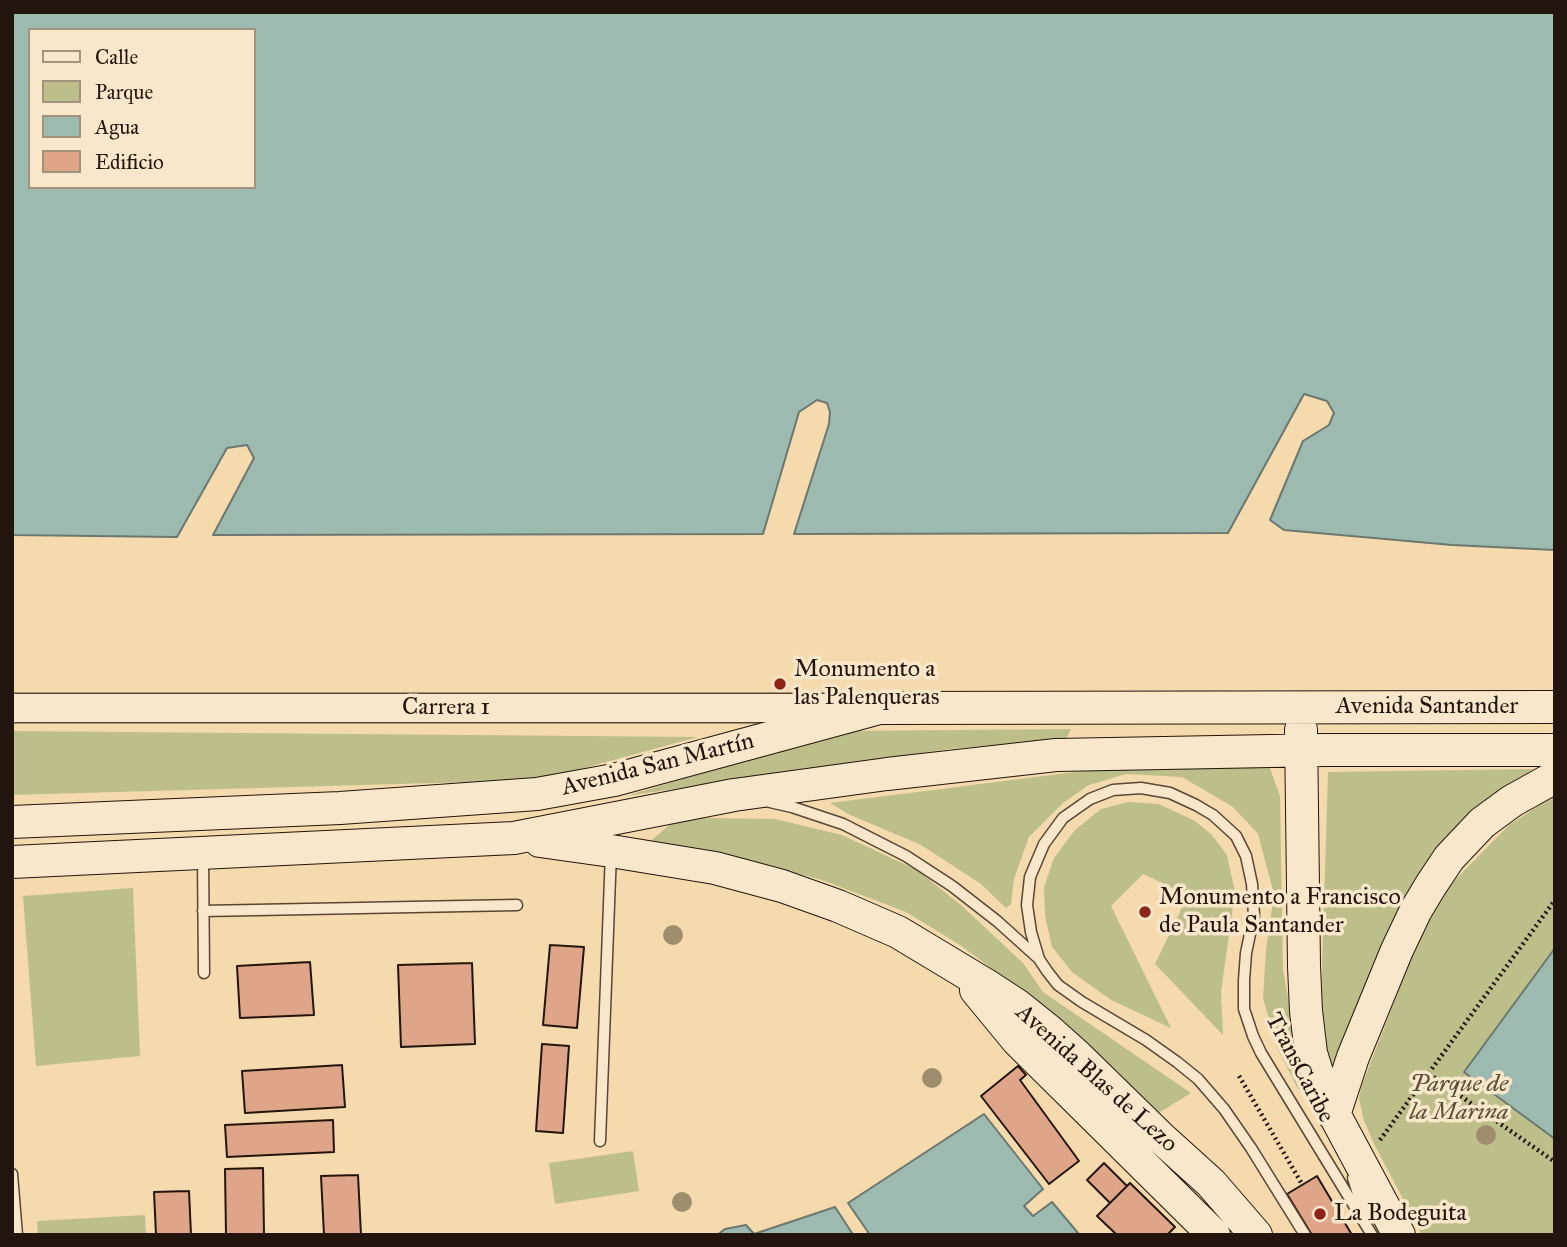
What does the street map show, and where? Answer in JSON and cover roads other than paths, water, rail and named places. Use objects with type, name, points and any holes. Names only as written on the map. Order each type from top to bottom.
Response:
[{"type":"main road","name":"Avenida Santander","points":[[1300,707],[1555,707]]},
{"type":"main road","name":"Avenida San Martín","points":[[612,817],[879,708],[1300,707]]},
{"type":"main road","points":[[1300,707],[1304,966],[1308,1036],[1324,1095],[1380,1234]]},
{"type":"main road","name":"Avenida Santander","points":[[1301,751],[1555,750]]},
{"type":"main road","name":"Avenida San Martín","points":[[12,862],[514,838],[734,795],[1056,755],[1301,751]]},
{"type":"main road","points":[[1334,1115],[1353,1058],[1398,950],[1416,911],[1448,858],[1482,823],[1512,800],[1555,777]]},
{"type":"main road","name":"Avenida San Martín","points":[[12,822],[340,808],[561,790],[612,817]]},
{"type":"main road","name":"Avenida Blas de Lezo","points":[[612,817],[715,868],[782,886],[838,906],[898,932],[955,965],[1018,1006],[1076,1055],[1210,1183],[1256,1235]]},
{"type":"main road","points":[[955,965],[1018,1041],[1214,1235]]},
{"type":"street","name":"Carrera 1","points":[[12,708],[879,708]]},
{"type":"lane","name":"TransCaribe","points":[[1305,1235],[1251,1148],[1224,1109],[1198,1079],[1146,1040],[1058,985],[1040,959],[1031,932],[1027,905],[1030,877],[1044,844],[1063,818],[1090,799],[1113,790],[1141,788],[1170,793],[1213,815],[1236,836],[1246,856],[1252,884],[1254,915],[1246,953],[1244,1009],[1253,1036],[1271,1070],[1380,1234]]},
{"type":"lane","name":"TransCaribe","points":[[734,795],[792,807],[843,824],[906,856],[952,886],[1040,959]]},
{"type":"lane","points":[[600,1141],[612,817]]},
{"type":"lane","points":[[203,853],[204,973]]},
{"type":"lane","points":[[203,911],[517,905]]},
{"type":"lane","points":[[12,1174],[17,1235]]},
{"type":"water","points":[[12,12],[1555,12],[1555,550],[1452,545],[1284,530],[1270,520],[1303,441],[1329,425],[1334,413],[1327,401],[1304,394],[1228,533],[794,534],[829,424],[830,412],[827,403],[817,400],[799,412],[763,534],[213,535],[254,458],[247,445],[227,448],[177,537],[12,535]]},
{"type":"water","points":[[1555,948],[1555,1139],[1464,1072]]},
{"type":"water","points":[[984,1114],[1043,1189],[1024,1206],[1033,1216],[1052,1202],[1078,1233],[870,1235],[848,1203]]},
{"type":"water","points":[[835,1207],[852,1233],[849,1235],[717,1235],[725,1229],[746,1225],[754,1234]]},
{"type":"place","name":"Monumento a las Palenqueras","points":[[780,684]]},
{"type":"place","name":"Monumento a Francisco de Paula Santander","points":[[1145,912]]},
{"type":"place","name":"La Bodeguita","points":[[1320,1214]]},
{"type":"park label","name":"Parque de la Marina","points":[[1459,1099]]}]
